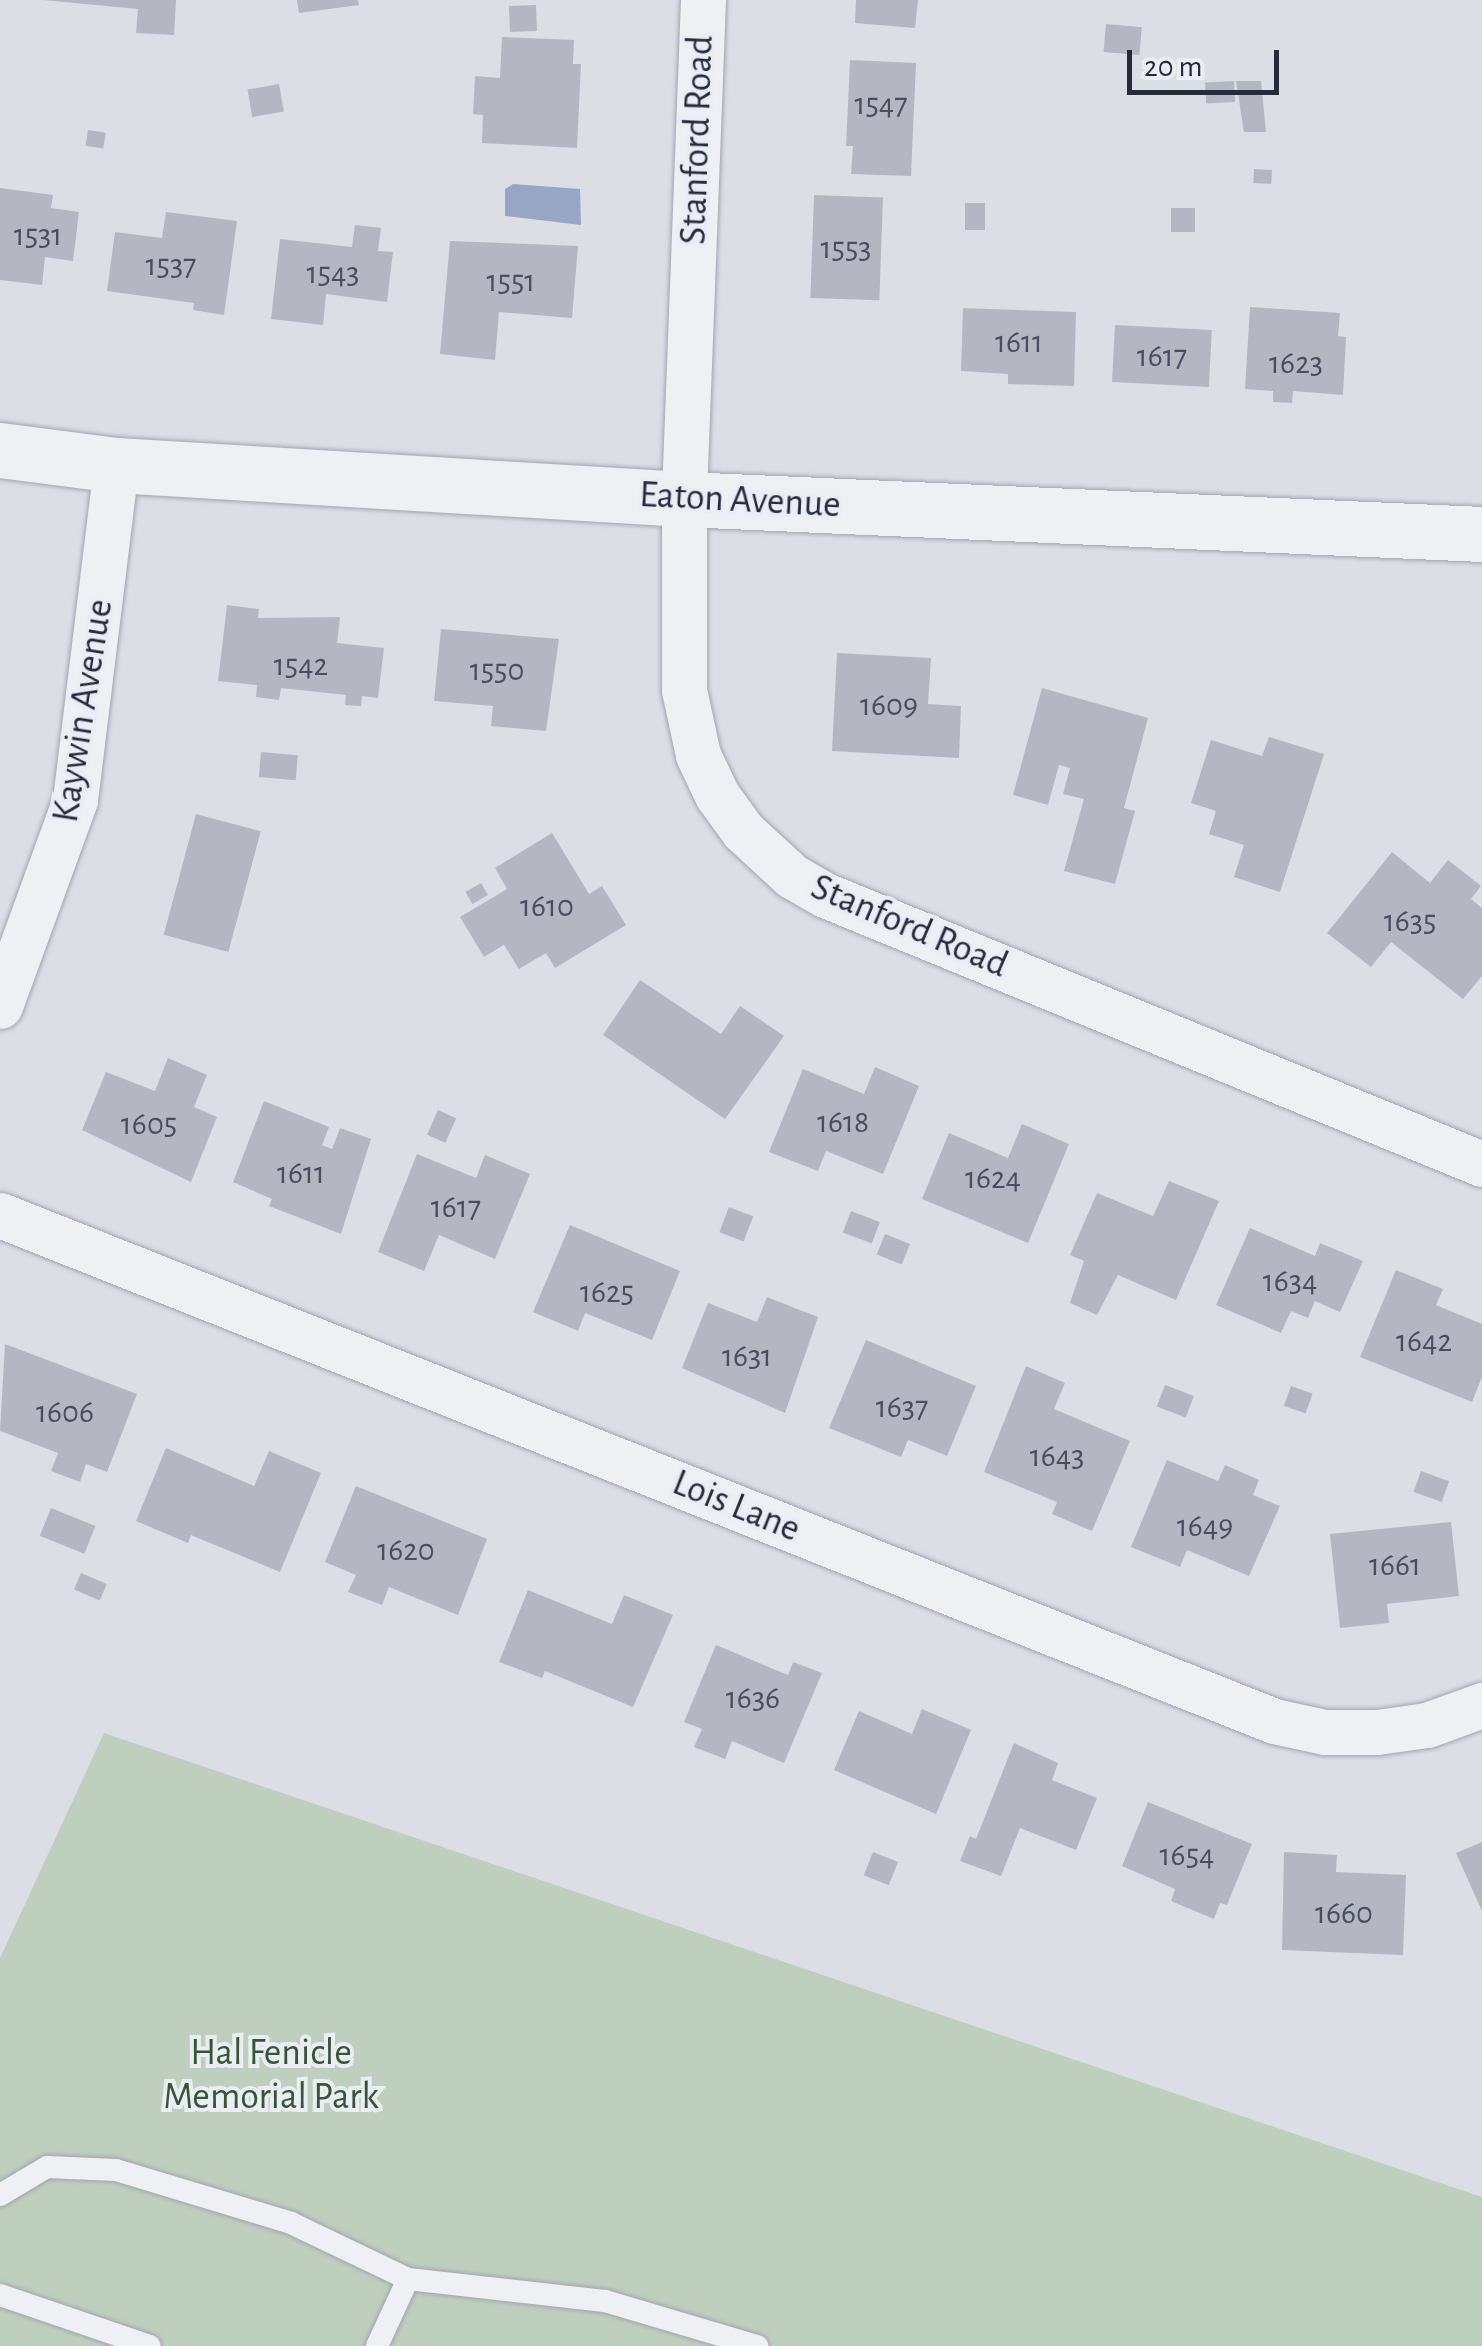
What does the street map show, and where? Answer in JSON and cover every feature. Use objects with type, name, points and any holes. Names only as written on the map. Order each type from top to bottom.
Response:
[{"type":"street","name":"Stanford Road","points":[[703,0],[684,498],[684,690],[698,755],[743,831],[792,876],[1482,1164]]},
{"type":"street","name":"Eaton Avenue","points":[[0,450],[116,465],[684,498],[1482,534]]},
{"type":"street","name":"Kaywin Avenue","points":[[0,1006],[76,800],[116,465]]},
{"type":"street","name":"Lois Lane","points":[[0,1214],[1274,1721],[1325,1732],[1377,1732],[1427,1725],[1482,1705]]},
{"type":"lane","points":[[0,2195],[47,2167],[116,2170],[292,2223],[408,2279],[605,2302],[757,2346]]},
{"type":"lane","points":[[376,2346],[408,2279]]},
{"type":"lane","points":[[0,2296],[150,2346]]},
{"type":"green space","name":"Hal Fenicle Memorial Park","points":[[104,1733],[1482,2197],[1482,2346],[0,2346],[0,1958]]},
{"type":"water","points":[[513,184],[580,189],[581,225],[505,216],[505,189]]},
{"type":"building","points":[[43,0],[176,0],[174,35],[136,33],[138,9]]},
{"type":"building","points":[[297,0],[358,0],[359,5],[299,13]]},
{"type":"building","points":[[856,0],[918,0],[915,28],[855,23]]},
{"type":"building","points":[[536,5],[537,31],[510,32],[509,6]]},
{"type":"building","points":[[1106,24],[1142,27],[1139,55],[1104,52]]},
{"type":"building","points":[[502,37],[574,40],[573,64],[581,64],[577,148],[482,143],[483,115],[473,114],[475,76],[500,78]]},
{"type":"building","points":[[850,60],[916,63],[911,176],[851,174],[853,146],[846,146]]},
{"type":"building","points":[[1234,81],[1235,102],[1206,103],[1205,83]]},
{"type":"building","points":[[1236,81],[1261,81],[1266,132],[1244,132]]},
{"type":"building","points":[[279,84],[284,112],[252,117],[247,90]]},
{"type":"building","points":[[88,130],[106,133],[103,149],[85,146]]},
{"type":"building","points":[[1254,169],[1272,170],[1271,184],[1253,183]]},
{"type":"building","points":[[0,188],[53,195],[51,208],[79,212],[73,261],[45,257],[42,285],[0,280]]},
{"type":"building","points":[[814,195],[883,197],[879,300],[810,298]]},
{"type":"building","points":[[965,203],[985,203],[985,230],[965,230]]},
{"type":"building","points":[[1171,208],[1195,208],[1195,232],[1171,232]]},
{"type":"building","points":[[166,212],[237,221],[224,315],[193,310],[194,303],[107,291],[115,232],[162,238]]},
{"type":"building","points":[[355,225],[381,228],[378,251],[393,252],[387,302],[326,294],[323,325],[271,319],[280,239],[352,247]]},
{"type":"building","points":[[450,241],[578,246],[572,318],[499,312],[495,360],[440,354]]},
{"type":"building","points":[[1250,307],[1340,313],[1338,336],[1346,337],[1343,395],[1293,391],[1292,403],[1273,402],[1273,391],[1245,389]]},
{"type":"building","points":[[963,308],[1076,312],[1074,386],[1008,384],[1008,374],[961,371]]},
{"type":"building","points":[[1115,325],[1212,330],[1209,387],[1112,382]]},
{"type":"building","points":[[227,605],[259,609],[258,618],[340,617],[337,643],[384,648],[378,698],[362,696],[361,706],[345,705],[346,695],[281,688],[279,700],[256,697],[257,685],[218,681]]},
{"type":"building","points":[[441,629],[559,639],[546,731],[491,726],[493,706],[434,701]]},
{"type":"building","points":[[837,653],[931,658],[928,704],[961,706],[959,758],[832,751]]},
{"type":"building","points":[[1042,688],[1148,718],[1124,808],[1135,811],[1115,884],[1064,871],[1084,799],[1063,794],[1070,768],[1059,765],[1048,805],[1013,795]]},
{"type":"building","points":[[1269,737],[1324,754],[1280,892],[1234,877],[1244,845],[1209,834],[1216,811],[1191,803],[1211,740],[1262,756]]},
{"type":"building","points":[[261,752],[298,755],[296,780],[259,777]]},
{"type":"building","points":[[196,814],[261,831],[228,952],[164,935]]},
{"type":"building","points":[[552,833],[589,894],[602,886],[626,925],[555,968],[546,953],[519,969],[504,945],[484,957],[460,917],[507,889],[495,868]]},
{"type":"building","points":[[1392,852],[1430,883],[1448,860],[1481,886],[1471,899],[1482,908],[1482,976],[1463,999],[1391,942],[1371,967],[1327,933]]},
{"type":"building","points":[[481,883],[488,895],[472,904],[465,892]]},
{"type":"building","points":[[640,980],[721,1034],[740,1006],[784,1036],[725,1119],[603,1035]]},
{"type":"building","points":[[168,1058],[207,1075],[194,1107],[217,1117],[191,1182],[82,1130],[106,1072],[155,1091]]},
{"type":"building","points":[[875,1067],[919,1086],[883,1174],[826,1151],[818,1171],[769,1152],[803,1069],[864,1094]]},
{"type":"building","points":[[264,1101],[329,1127],[322,1145],[332,1149],[340,1128],[371,1139],[341,1234],[269,1206],[272,1199],[233,1182]]},
{"type":"building","points":[[438,1110],[456,1118],[445,1143],[427,1135]]},
{"type":"building","points":[[1022,1124],[1069,1144],[1028,1243],[922,1199],[949,1133],[1008,1158]]},
{"type":"building","points":[[417,1154],[476,1178],[485,1155],[530,1174],[495,1259],[439,1235],[424,1271],[378,1252]]},
{"type":"building","points":[[1169,1181],[1219,1201],[1176,1300],[1118,1275],[1097,1315],[1070,1303],[1084,1261],[1070,1255],[1097,1193],[1153,1216]]},
{"type":"building","points":[[729,1207],[753,1216],[744,1242],[719,1232]]},
{"type":"building","points":[[851,1211],[880,1222],[872,1244],[843,1232]]},
{"type":"building","points":[[570,1225],[680,1271],[652,1340],[585,1313],[578,1331],[533,1312]]},
{"type":"building","points":[[1250,1228],[1315,1256],[1320,1243],[1363,1261],[1340,1312],[1315,1301],[1308,1318],[1291,1311],[1281,1333],[1216,1305]]},
{"type":"building","points":[[885,1234],[910,1244],[902,1265],[877,1254]]},
{"type":"building","points":[[1396,1270],[1443,1289],[1436,1305],[1482,1324],[1482,1377],[1472,1402],[1360,1357]]},
{"type":"building","points":[[767,1297],[818,1317],[785,1413],[682,1368],[708,1303],[757,1322]]},
{"type":"building","points":[[866,1340],[976,1386],[947,1456],[908,1440],[901,1457],[829,1428]]},
{"type":"building","points":[[5,1344],[137,1394],[107,1472],[86,1464],[80,1482],[51,1471],[58,1453],[0,1431]]},
{"type":"building","points":[[1026,1366],[1065,1383],[1054,1409],[1130,1441],[1092,1531],[1052,1514],[1057,1502],[984,1472]]},
{"type":"building","points":[[1165,1385],[1194,1396],[1186,1418],[1157,1406]]},
{"type":"building","points":[[1291,1386],[1313,1394],[1305,1414],[1284,1406]]},
{"type":"building","points":[[166,1448],[254,1486],[269,1451],[321,1473],[280,1572],[191,1535],[188,1543],[136,1521]]},
{"type":"building","points":[[1167,1460],[1218,1481],[1225,1465],[1259,1480],[1253,1495],[1280,1506],[1249,1576],[1187,1550],[1180,1567],[1131,1547]]},
{"type":"building","points":[[1421,1471],[1449,1481],[1442,1502],[1413,1492]]},
{"type":"building","points":[[356,1486],[487,1539],[458,1615],[389,1587],[382,1605],[348,1592],[356,1575],[325,1562]]},
{"type":"building","points":[[51,1508],[96,1526],[84,1554],[40,1536]]},
{"type":"building","points":[[1451,1522],[1459,1596],[1387,1604],[1389,1623],[1340,1628],[1330,1534]]},
{"type":"building","points":[[81,1573],[107,1584],[100,1601],[74,1590]]},
{"type":"building","points":[[528,1590],[612,1624],[624,1595],[673,1615],[633,1707],[545,1671],[542,1678],[499,1662]]},
{"type":"building","points":[[716,1645],[788,1675],[793,1662],[822,1673],[784,1763],[732,1741],[725,1759],[694,1747],[702,1729],[684,1722]]},
{"type":"building","points":[[922,1709],[971,1730],[936,1814],[834,1770],[859,1711],[912,1734]]},
{"type":"building","points":[[1014,1743],[1058,1763],[1052,1780],[1097,1798],[1076,1850],[1020,1828],[1001,1876],[960,1861],[970,1836],[976,1839]]},
{"type":"building","points":[[1148,1802],[1252,1844],[1227,1905],[1220,1903],[1214,1919],[1171,1901],[1175,1889],[1122,1866]]},
{"type":"building","points":[[1482,1842],[1482,1911],[1456,1853]]},
{"type":"building","points":[[873,1852],[898,1862],[889,1885],[864,1875]]},
{"type":"building","points":[[1284,1852],[1337,1855],[1336,1872],[1406,1875],[1403,1955],[1282,1950]]}]
